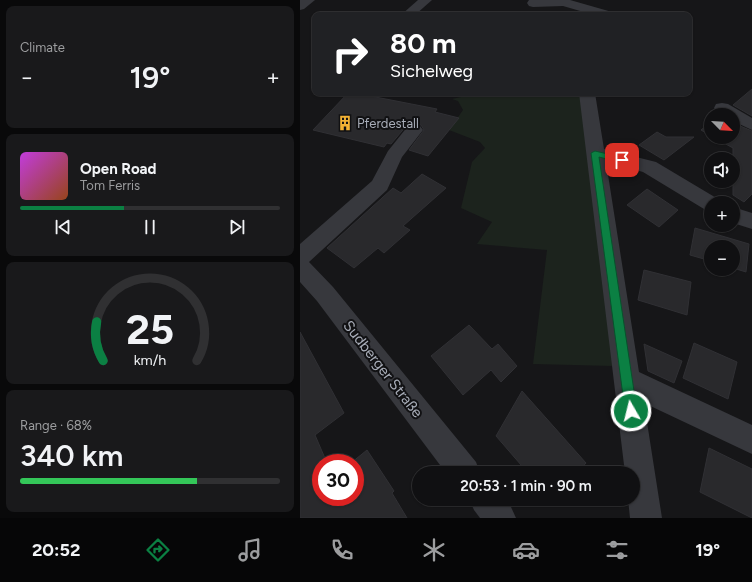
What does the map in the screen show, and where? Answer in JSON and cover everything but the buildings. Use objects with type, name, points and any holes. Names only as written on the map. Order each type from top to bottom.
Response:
[{"type":"street","points":[[300,6],[308,0]]},
{"type":"street","points":[[411,12],[426,0]]},
{"type":"street","points":[[532,1],[544,12]]},
{"type":"street","points":[[532,1],[564,2],[597,12]]},
{"type":"street","points":[[588,96],[646,518]]},
{"type":"street","points":[[740,118],[752,125]]},
{"type":"street","points":[[300,257],[380,184],[394,155],[414,130]]},
{"type":"street","points":[[595,153],[649,166],[704,200]]},
{"type":"street","points":[[740,218],[752,221]]},
{"type":"street","name":"Sudberger Straße","points":[[300,267],[325,294],[460,466]]},
{"type":"street","points":[[626,380],[752,440]]},
{"type":"street","points":[[491,506],[500,518]]},
{"type":"shaded area","points":[[466,96],[583,97],[613,366],[533,364],[547,250],[477,244],[492,222],[461,208],[472,162],[485,148],[480,142],[449,130],[463,110],[458,101],[452,99]]},
{"type":"place","name":"Pferdestall","points":[[345,123]]},
{"type":"route","points":[[622,160],[595,153],[631,411]]}]
